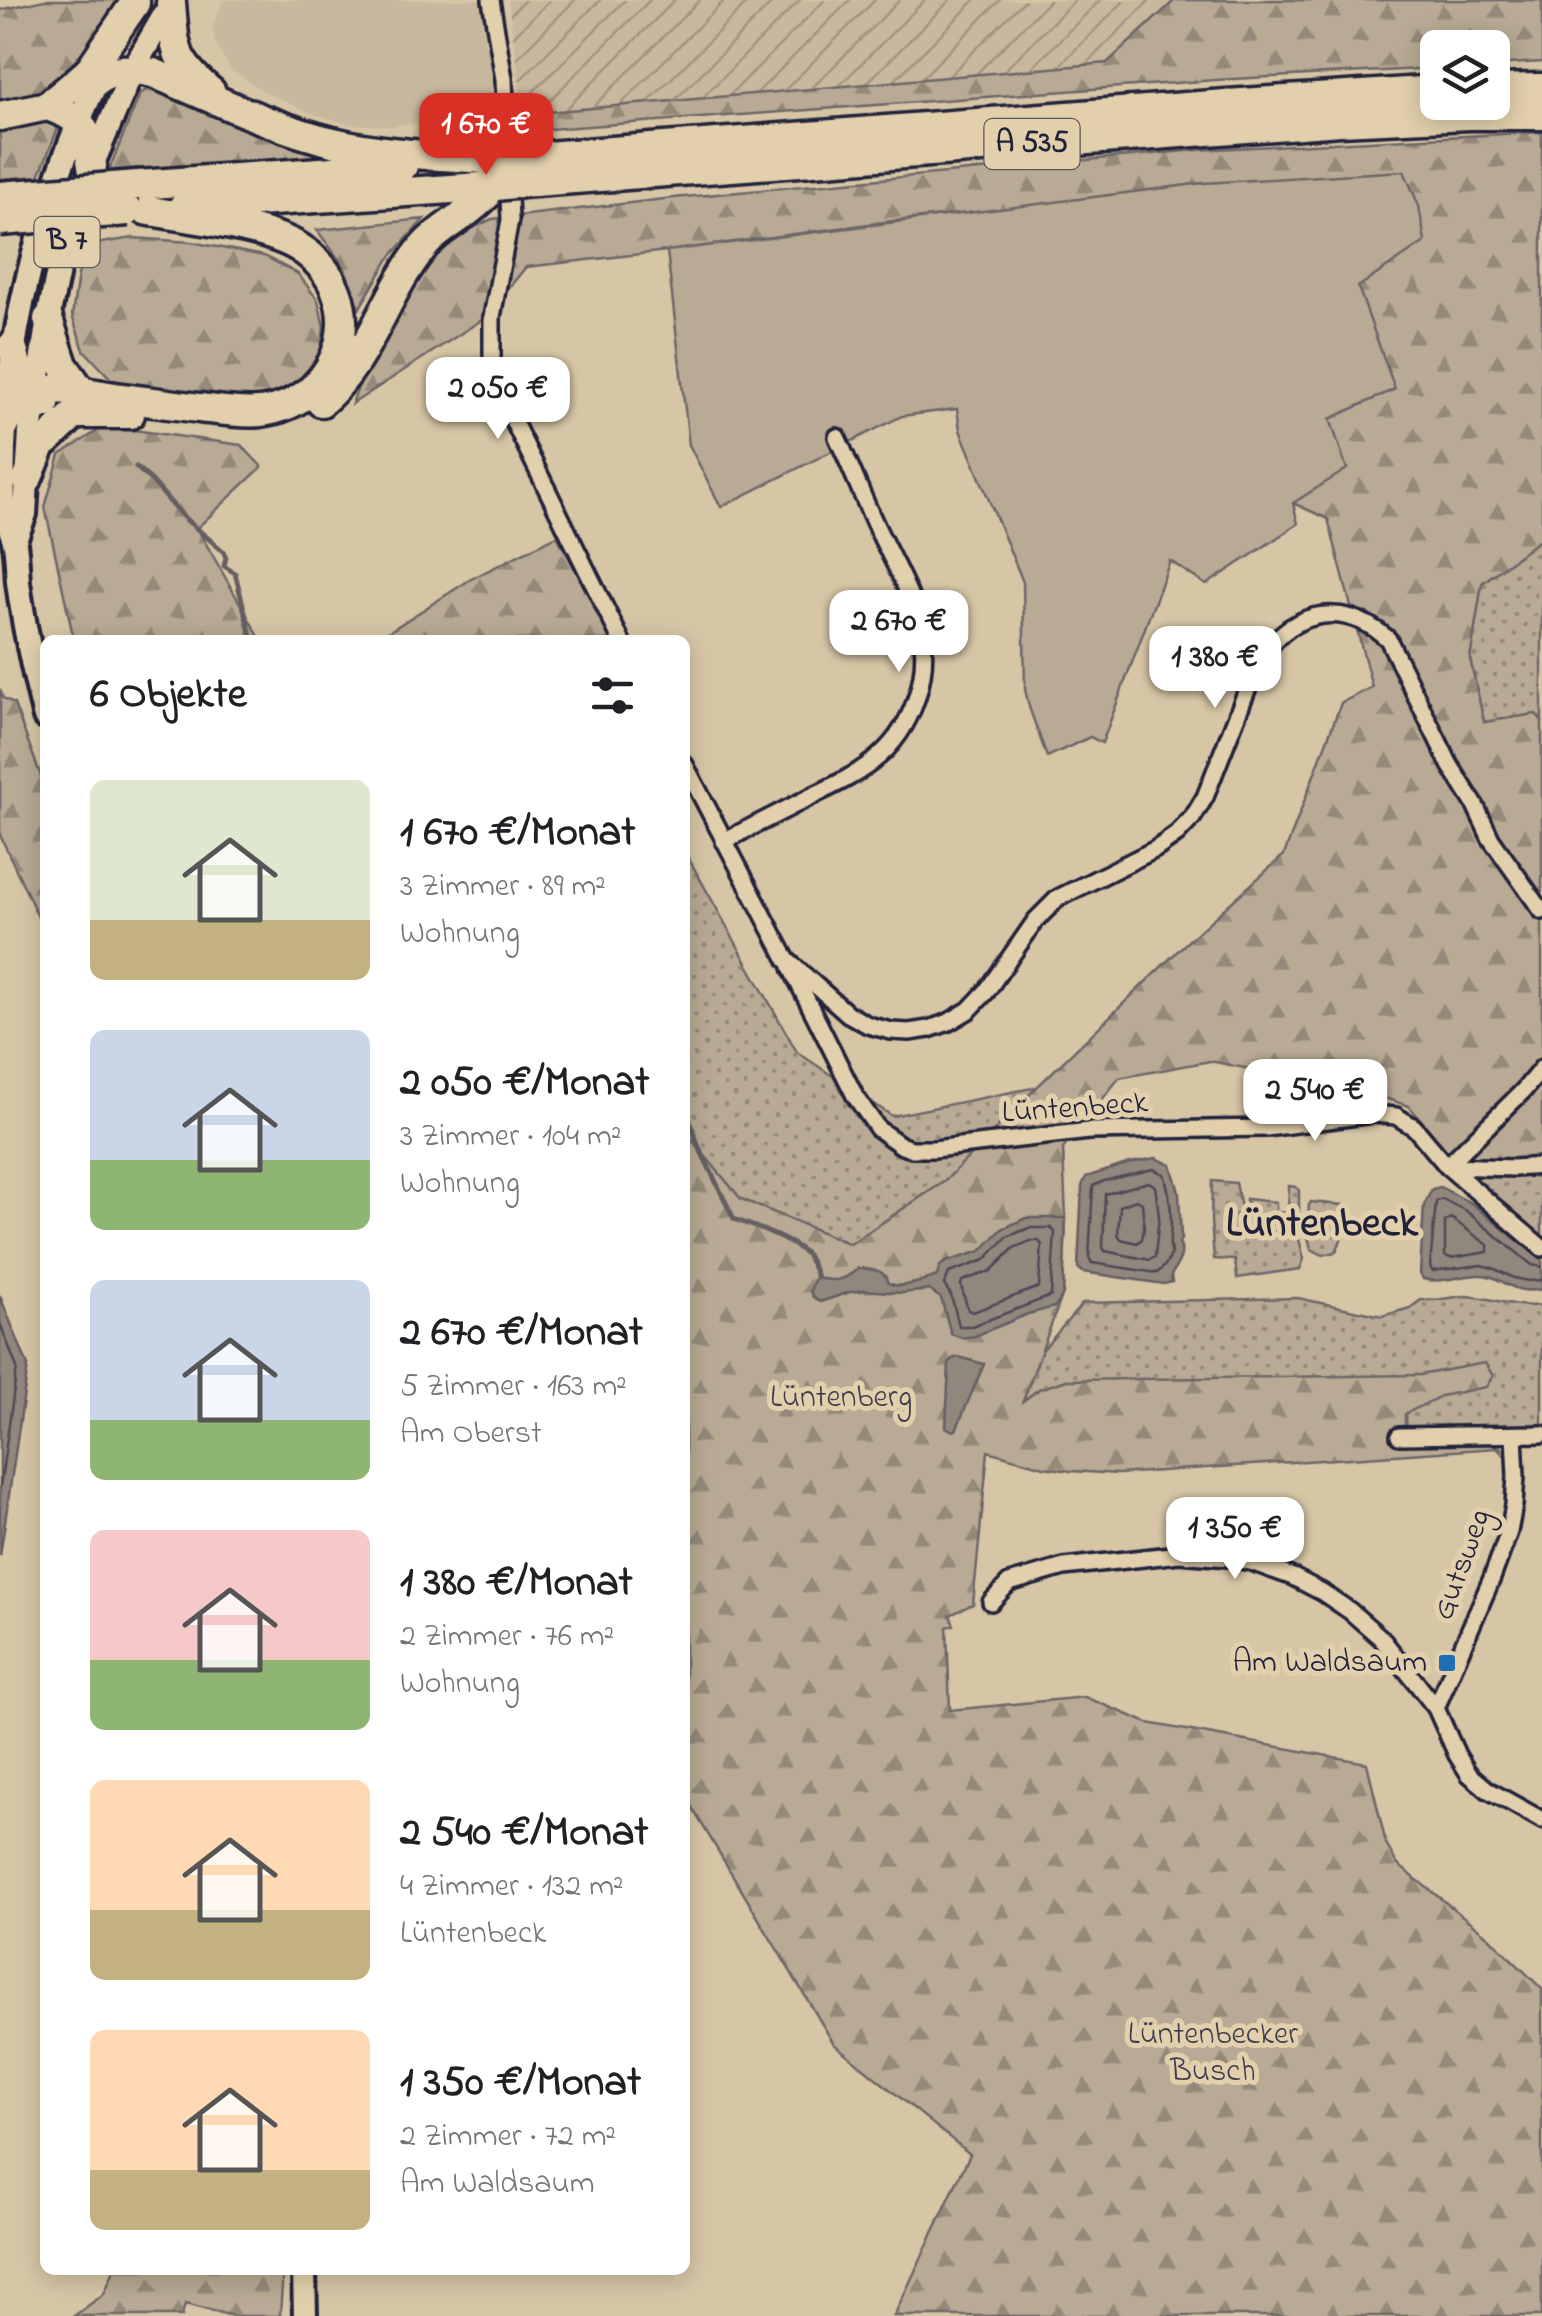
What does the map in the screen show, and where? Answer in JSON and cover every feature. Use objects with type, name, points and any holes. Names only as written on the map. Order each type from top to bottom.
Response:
[{"type":"highway","points":[[172,1],[175,48],[182,63],[224,102]]},
{"type":"highway","points":[[0,116],[47,106],[88,72],[136,2]]},
{"type":"highway","points":[[97,80],[116,69],[133,69],[331,142],[508,172]]},
{"type":"highway","points":[[1510,89],[1542,88]]},
{"type":"highway","name":"A 535","points":[[0,221],[137,202],[508,172],[1230,103],[1420,91]]},
{"type":"highway","points":[[47,106],[64,112],[86,131],[92,166]]},
{"type":"highway","name":"A 535","points":[[508,172],[1340,121],[1542,114]]},
{"type":"highway","points":[[79,403],[129,414],[230,427],[270,426],[301,417],[350,372],[425,245],[472,209],[508,172]]},
{"type":"highway","name":"A 535","points":[[0,196],[137,202]]},
{"type":"highway","points":[[12,346],[21,381],[51,409],[79,403],[261,412],[299,400],[320,383],[336,356],[342,332],[341,308],[332,282],[316,260],[298,246],[274,237],[137,202]]},
{"type":"highway","points":[[48,319],[79,403]]},
{"type":"highway","points":[[3,427],[20,402],[34,394]]},
{"type":"highway","points":[[28,480],[42,446],[79,403]]},
{"type":"main road","name":"B 7","points":[[7,539],[25,514],[34,394],[72,224],[133,69],[172,1]]},
{"type":"main road","name":"B 7","points":[[40,692],[4,513],[3,427],[12,346],[44,219],[78,121],[136,2]]},
{"type":"main road","points":[[304,2275],[305,2316]]},
{"type":"street","points":[[491,0],[504,80],[510,220],[492,318],[492,362],[505,404],[619,635]]},
{"type":"street","points":[[724,842],[876,760],[910,716],[921,684],[924,652],[920,622],[837,437]]},
{"type":"street","points":[[690,776],[787,960],[848,1014],[868,1025],[909,1032],[929,1029],[969,1010],[1036,920],[1058,898],[1156,849],[1193,818],[1206,798],[1266,648],[1295,624],[1336,614],[1356,618],[1388,639],[1491,839],[1542,911]]},
{"type":"street","name":"Lüntenbeck","points":[[787,960],[855,1096],[878,1129],[902,1146],[934,1149],[1088,1130],[1266,1128],[1388,1114],[1414,1127],[1447,1166],[1542,1248]]},
{"type":"street","points":[[1447,1166],[1542,1068]]},
{"type":"street","points":[[1447,1166],[1542,1166]]},
{"type":"street","points":[[1399,1436],[1542,1434]]},
{"type":"street","name":"Gutsweg","points":[[1436,1708],[1509,1532],[1515,1491],[1514,1436]]},
{"type":"street","points":[[991,1602],[1010,1583],[1064,1567],[1179,1554],[1250,1562],[1294,1578],[1350,1610],[1381,1638],[1436,1708],[1469,1774],[1488,1790],[1542,1820]]},
{"type":"shaded area","points":[[223,0],[482,0],[495,86],[493,113],[391,126],[349,124],[310,113],[265,92],[230,69],[214,41],[213,25]]},
{"type":"shaded area","points":[[508,0],[1175,0],[1107,63],[524,114]]},
{"type":"green space","points":[[44,0],[118,0],[82,54],[52,84],[55,92],[0,112],[0,10]]},
{"type":"green space","points":[[1175,0],[1542,0],[1542,62],[1510,64],[1510,30],[1420,30],[1420,69],[1216,80],[522,131],[524,114],[1107,63]]},
{"type":"green space","points":[[153,85],[350,156],[141,172],[139,168],[109,170],[140,94]]},
{"type":"green space","points":[[58,116],[58,128],[39,176],[0,179],[0,125]]},
{"type":"green space","points":[[1542,132],[1542,538],[1482,583],[1470,659],[1484,722],[1536,714],[1542,721],[1542,1160],[1472,1161],[1469,1135],[1448,1152],[1409,1106],[1369,1093],[1210,1061],[1119,1078],[1063,1149],[1063,1293],[1023,1401],[1039,1389],[1067,1380],[1420,1375],[1485,1363],[1493,1376],[1486,1387],[1441,1396],[1405,1414],[1405,1443],[1479,1441],[1501,1448],[1502,1453],[1497,1448],[1118,1474],[1044,1467],[988,1451],[973,1604],[950,1615],[954,1625],[947,1627],[950,1710],[1085,1697],[1148,1723],[1367,1763],[1386,1844],[1397,1864],[1489,1937],[1542,1989],[1542,2316],[894,2316],[970,2154],[834,2044],[690,1804],[690,1138],[741,1199],[850,1244],[945,1181],[1187,942],[1284,855],[1341,703],[1372,687],[1328,519],[1293,503],[1204,183],[526,267],[483,319],[352,404],[370,354],[437,245],[492,219],[673,198],[1197,150]]},
{"type":"green space","points":[[1404,171],[1419,206],[1425,242],[1358,287],[1395,389],[1330,419],[1347,469],[1293,503],[1298,524],[1206,585],[1170,561],[1102,743],[1090,737],[1047,757],[1025,689],[1023,582],[960,430],[957,409],[902,416],[721,507],[689,445],[667,251],[1204,183]]},
{"type":"green space","points":[[424,219],[388,260],[359,309],[344,266],[317,230]]},
{"type":"green space","points":[[133,238],[191,242],[264,256],[298,274],[318,300],[324,327],[321,353],[300,379],[258,403],[112,380],[84,350],[72,316],[78,275],[88,245]]},
{"type":"green space","points":[[105,426],[241,445],[262,467],[197,528],[258,635],[73,635],[45,507],[60,455]]},
{"type":"green space","points":[[557,536],[610,635],[384,635],[471,579]]},
{"type":"green space","points":[[1542,538],[1542,721],[1536,714],[1484,722],[1470,659],[1482,583]]},
{"type":"green space","points":[[0,689],[3,698],[14,704],[40,774],[40,921],[0,835]]},
{"type":"green space","points":[[690,861],[797,1052],[892,1116],[1037,1087],[945,1181],[850,1244],[741,1199],[690,1138]]},
{"type":"green space","points":[[1542,1172],[1542,1238],[1473,1178],[1479,1173]]},
{"type":"green space","points":[[1212,1181],[1236,1183],[1242,1213],[1254,1222],[1275,1232],[1298,1235],[1304,1259],[1300,1269],[1237,1278],[1235,1260],[1214,1259]]},
{"type":"green space","points":[[1289,1186],[1299,1190],[1299,1224],[1271,1223],[1247,1208],[1246,1199],[1276,1202],[1276,1212],[1288,1213]]},
{"type":"green space","points":[[1311,1202],[1342,1205],[1341,1240],[1336,1252],[1323,1255],[1311,1249],[1307,1233]]},
{"type":"green space","points":[[1463,1296],[1542,1305],[1542,1426],[1407,1435],[1404,1395],[1066,1380],[1039,1389],[1022,1402],[1028,1367],[1083,1303],[1298,1298],[1382,1316],[1410,1308],[1421,1300]]},
{"type":"green space","points":[[112,2275],[283,2275],[280,2316],[233,2316],[185,2304],[182,2316],[74,2316],[104,2294]]},
{"type":"water","points":[[1156,1158],[1171,1165],[1179,1192],[1181,1252],[1172,1282],[1083,1272],[1078,1268],[1082,1186],[1086,1177]]},
{"type":"water","points":[[1440,1187],[1471,1203],[1542,1260],[1542,1289],[1522,1290],[1480,1275],[1423,1279],[1420,1274],[1424,1205],[1432,1189]]},
{"type":"water","points":[[1026,1218],[1066,1218],[1063,1293],[1055,1307],[975,1336],[962,1338],[951,1334],[941,1298],[929,1290],[864,1290],[820,1302],[810,1291],[815,1277],[838,1280],[858,1268],[880,1272],[888,1283],[899,1286],[927,1280],[937,1276],[946,1262],[981,1251],[1002,1229]]},
{"type":"water","points":[[0,1296],[28,1366],[0,1556]]},
{"type":"water","points":[[959,1357],[984,1364],[953,1431],[946,1427],[949,1364]]},
{"type":"waterway","name":"Lüntenbeck","points":[[136,467],[183,517],[223,551],[224,566],[235,573],[251,635]]},
{"type":"waterway","name":"Lüntenbeck","points":[[690,1121],[734,1219],[801,1250],[817,1277]]},
{"type":"place","name":"Am Waldsaum","points":[[1447,1663]]},
{"type":"district","name":"Lüntenbeck","points":[[1322,1224]]},
{"type":"park label","name":"Lüntenberg","points":[[841,1398]]},
{"type":"park label","name":"Lüntenbecker Busch","points":[[1213,2054]]}]
